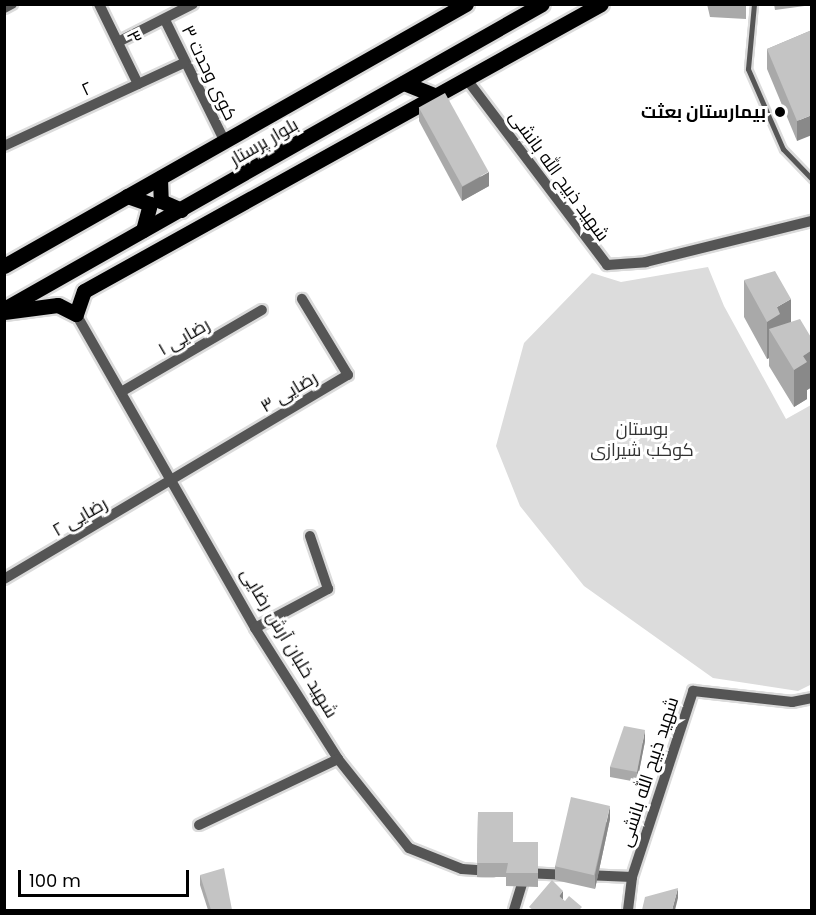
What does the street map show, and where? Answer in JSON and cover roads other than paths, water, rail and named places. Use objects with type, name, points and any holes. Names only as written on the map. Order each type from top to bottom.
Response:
[{"type":"main road","name":"بلوار پرستار","points":[[4,266],[466,4]]},
{"type":"main road","name":"بلوار پرستار","points":[[4,310],[542,4]]},
{"type":"main road","points":[[4,310],[58,304],[76,314],[84,291],[390,121],[468,81],[601,4]]},
{"type":"main road","points":[[390,121],[400,85],[439,97]]},
{"type":"main road","points":[[160,178],[161,201],[181,210]]},
{"type":"main road","points":[[127,196],[150,204],[143,230]]},
{"type":"street","points":[[4,8],[12,4]]},
{"type":"street","name":"۳","points":[[99,4],[138,84]]},
{"type":"street","points":[[118,42],[193,4]]},
{"type":"street","name":"کوی وحدت ۳","points":[[165,20],[184,63],[224,140]]},
{"type":"street","name":"۲","points":[[4,146],[184,63]]},
{"type":"street","name":"شهید ذبیح الله بانشی","points":[[468,81],[607,265],[646,262],[812,221]]},
{"type":"street","name":"رضایی ۳","points":[[172,483],[348,375],[302,299]]},
{"type":"street","name":"رضایی ۱","points":[[121,393],[262,310]]},
{"type":"street","name":"شهید خلبان آرش رضایی","points":[[76,314],[255,628],[338,759],[409,848],[462,869],[632,877]]},
{"type":"street","name":"رضایی ۲","points":[[4,579],[172,483]]},
{"type":"street","points":[[255,628],[328,589],[310,536]]},
{"type":"street","name":"شهید ذبیح الله بانشی","points":[[628,910],[632,877],[693,691],[792,702],[812,698]]},
{"type":"street","points":[[199,825],[338,759]]},
{"type":"street","points":[[514,872],[514,910]]},
{"type":"lane","points":[[754,4],[748,69],[783,149],[812,179]]},
{"type":"place","name":"بیمارستان بعثت","points":[[780,112]]},
{"type":"park label","name":"بوستان کوکب شیرازی","points":[[642,440]]}]
